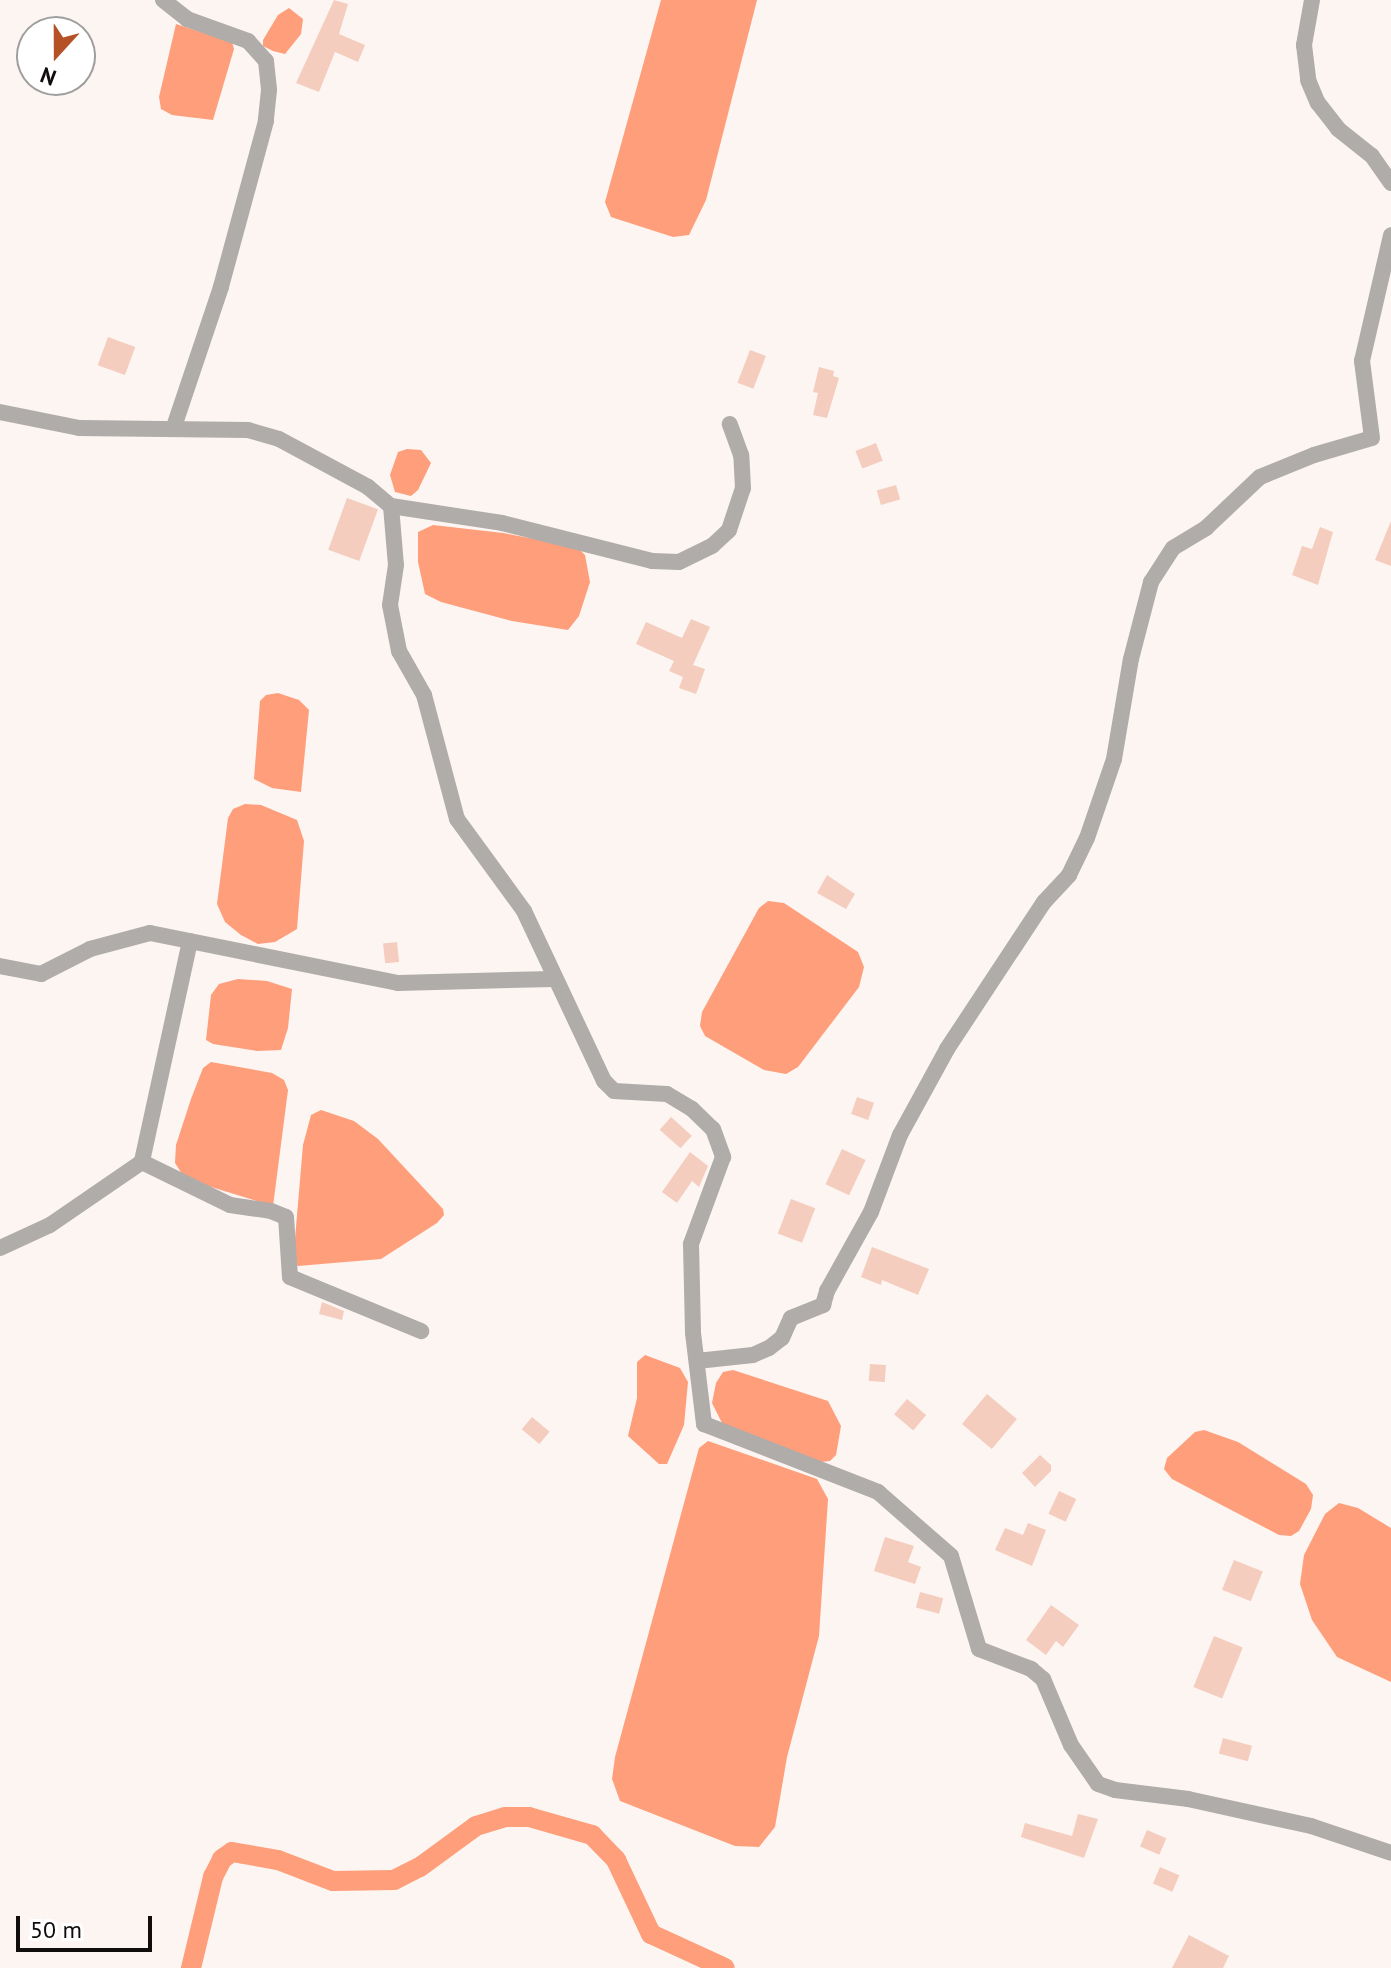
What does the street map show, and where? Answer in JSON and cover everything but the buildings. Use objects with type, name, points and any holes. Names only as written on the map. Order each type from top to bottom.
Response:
[{"type":"street","points":[[163,0],[187,19],[248,41],[266,61],[269,90],[266,121],[221,287],[174,427]]},
{"type":"street","points":[[1312,0],[1304,45],[1308,80],[1318,103],[1332,123],[1372,156],[1391,183]]},
{"type":"street","points":[[697,1361],[753,1355],[769,1348],[782,1338],[791,1318],[823,1305],[871,1212],[900,1135],[947,1049],[1044,902],[1069,875],[1087,838],[1114,759],[1131,659],[1151,582],[1173,548],[1206,528],[1260,477],[1314,455],[1372,438],[1362,361],[1391,235]]},
{"type":"street","points":[[0,412],[79,428],[248,430],[279,439],[368,487],[391,506],[502,523],[652,561],[679,562],[712,546],[729,530],[743,488],[741,455],[730,424]]},
{"type":"street","points":[[391,506],[396,565],[390,605],[399,651],[424,695],[457,819],[524,911],[595,1066],[614,1091],[667,1094],[692,1109],[713,1129],[723,1157],[691,1244],[697,1361],[704,1424],[878,1492],[951,1556],[979,1649],[1031,1669],[1043,1679],[1071,1745],[1098,1784],[1115,1790],[1188,1799],[1311,1826],[1391,1853]]},
{"type":"street","points":[[0,966],[41,974],[114,940],[150,933],[398,983],[554,979]]},
{"type":"street","points":[[0,1248],[50,1225],[142,1162],[190,941]]},
{"type":"street","points":[[142,1162],[230,1205],[271,1211],[286,1217],[290,1277],[421,1331]]},
{"type":"shaded area","points":[[661,0],[757,0],[706,200],[689,235],[673,237],[611,217],[605,202]]},
{"type":"shaded area","points":[[289,8],[303,19],[301,34],[285,54],[263,46],[263,40],[278,15]]},
{"type":"shaded area","points":[[176,24],[232,42],[234,49],[213,120],[172,115],[161,109],[159,97]]},
{"type":"shaded area","points":[[421,450],[431,463],[418,490],[411,496],[395,492],[390,475],[398,452]]},
{"type":"shaded area","points":[[433,525],[503,533],[577,547],[585,555],[590,582],[579,616],[568,630],[512,621],[441,602],[425,594],[418,562],[418,532]]},
{"type":"shaded area","points":[[278,693],[299,700],[309,710],[301,792],[272,788],[254,779],[260,701],[266,695]]},
{"type":"shaded area","points":[[245,804],[261,805],[297,820],[304,841],[297,929],[275,942],[258,944],[241,935],[225,922],[217,904],[228,818],[233,809]]},
{"type":"shaded area","points":[[768,901],[784,903],[858,952],[864,967],[859,987],[798,1067],[786,1074],[764,1070],[705,1036],[700,1026],[702,1012],[759,908]]},
{"type":"shaded area","points":[[238,979],[267,981],[292,989],[288,1028],[281,1050],[257,1051],[213,1044],[206,1040],[211,995],[219,984]]},
{"type":"shaded area","points":[[211,1062],[272,1073],[284,1080],[288,1090],[273,1206],[195,1182],[182,1174],[175,1163],[176,1145],[191,1099],[203,1068]]},
{"type":"shaded area","points":[[321,1110],[354,1121],[378,1139],[443,1209],[444,1215],[437,1223],[381,1259],[298,1266],[293,1262],[303,1145],[311,1115]]},
{"type":"shaded area","points":[[645,1355],[680,1368],[688,1382],[684,1425],[667,1464],[659,1464],[628,1436],[637,1398],[637,1362]]},
{"type":"shaded area","points":[[733,1370],[828,1401],[841,1426],[836,1455],[830,1461],[820,1462],[722,1423],[712,1403],[716,1383],[723,1372]]},
{"type":"shaded area","points":[[1204,1430],[1238,1442],[1306,1484],[1313,1495],[1311,1509],[1299,1531],[1291,1536],[1279,1535],[1172,1479],[1164,1469],[1167,1458],[1195,1432]]},
{"type":"shaded area","points":[[708,1441],[817,1479],[828,1499],[819,1636],[787,1757],[775,1827],[759,1847],[735,1846],[620,1801],[612,1779],[615,1757],[699,1448]]},
{"type":"shaded area","points":[[1339,1503],[1358,1508],[1391,1528],[1391,1682],[1337,1657],[1312,1620],[1300,1584],[1304,1555],[1325,1514]]},
{"type":"waterway","points":[[191,1968],[213,1877],[222,1859],[232,1852],[278,1860],[333,1881],[394,1880],[420,1867],[476,1826],[506,1817],[529,1817],[592,1835],[616,1860],[651,1934],[725,1968]]}]
